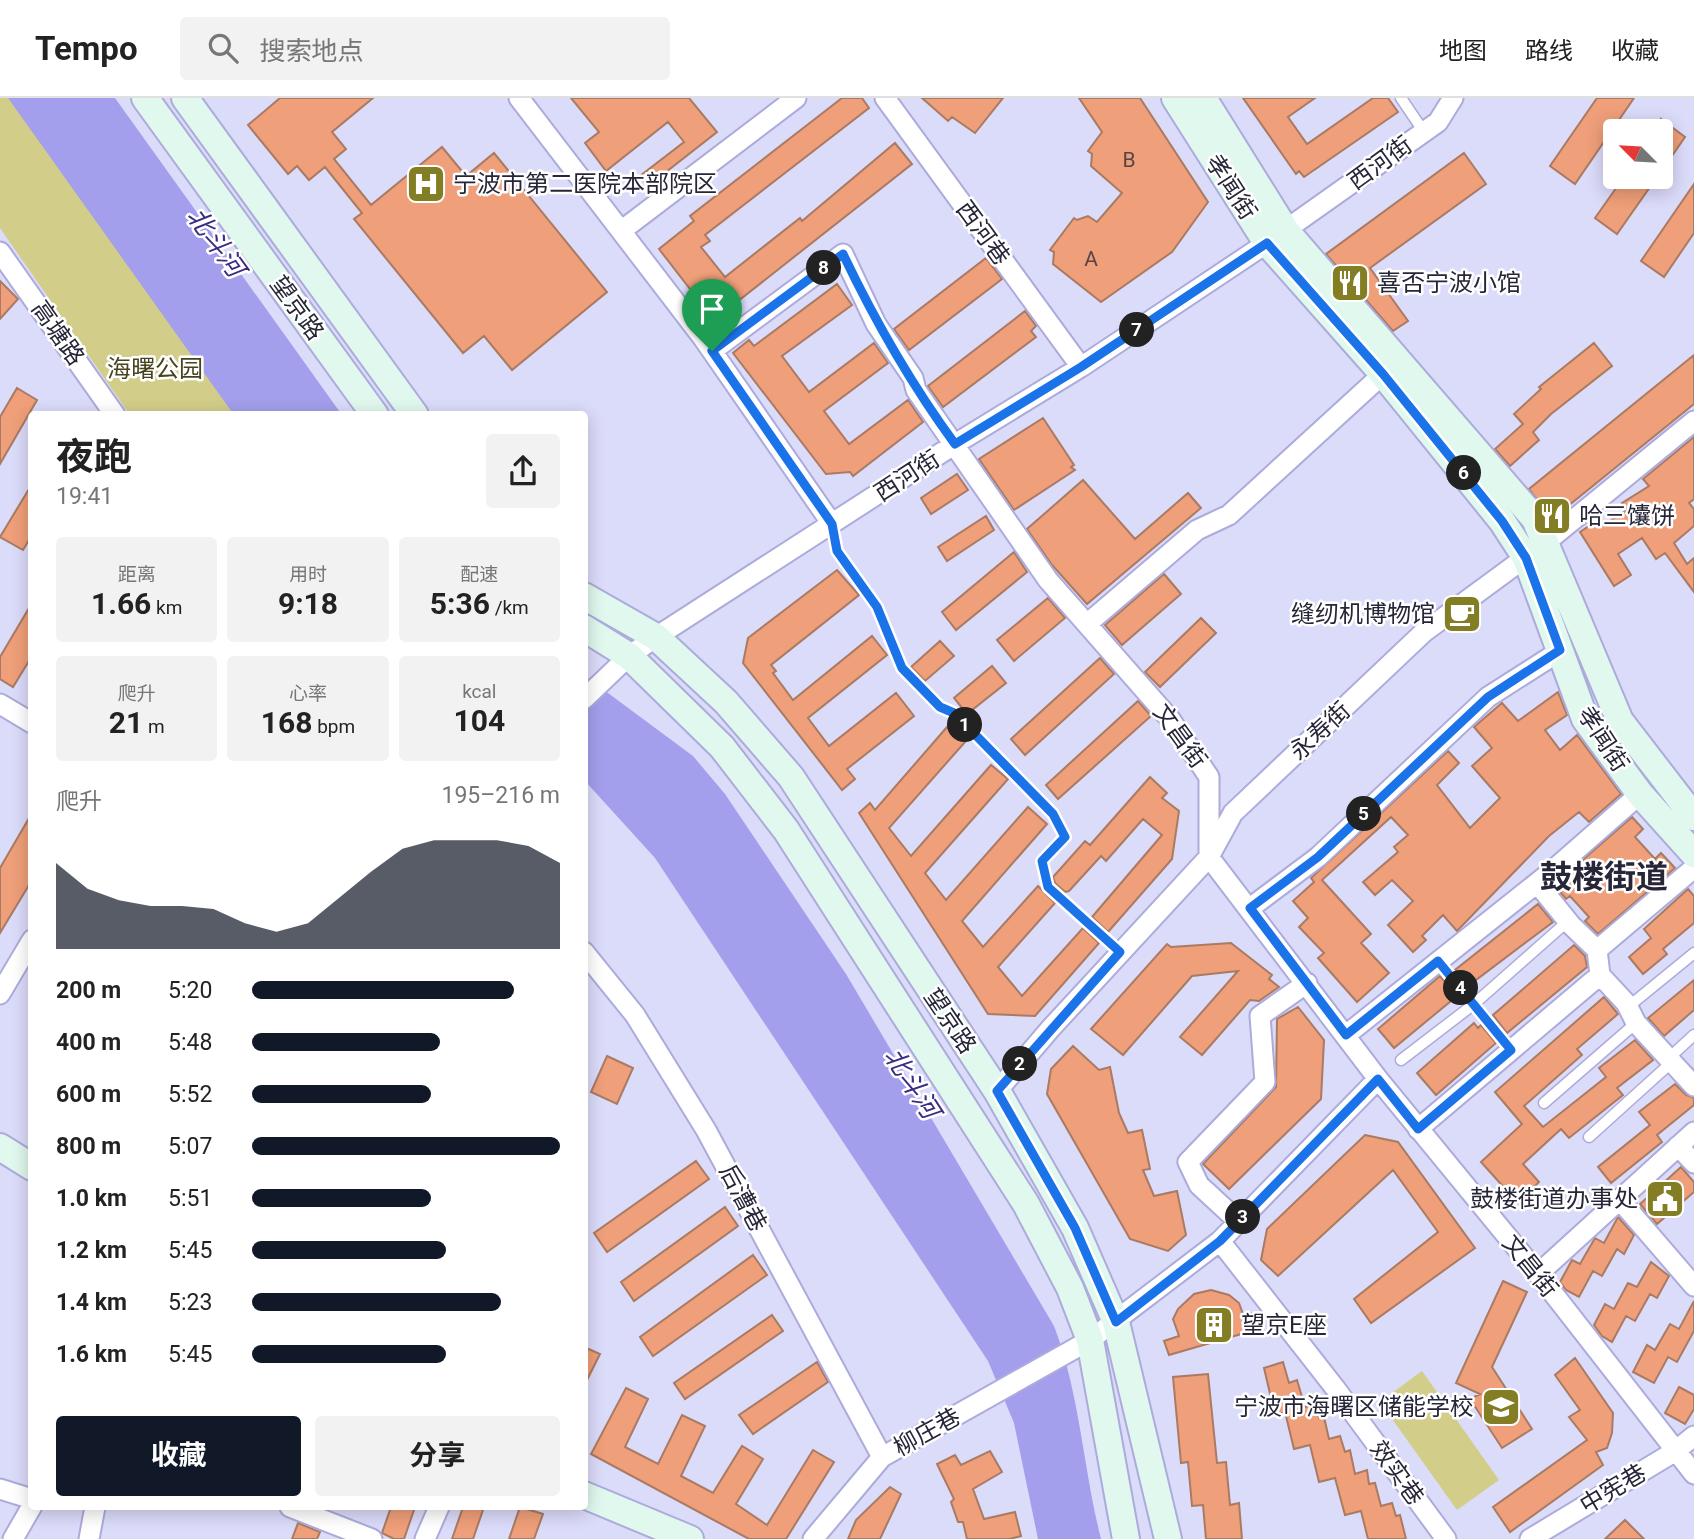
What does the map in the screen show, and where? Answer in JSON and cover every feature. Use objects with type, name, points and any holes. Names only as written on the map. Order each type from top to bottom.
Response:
[{"type":"main road","name":"望京路","points":[[145,98],[372,411]]},
{"type":"main road","name":"望京路","points":[[185,98],[412,411]]},
{"type":"main road","name":"孝闻街","points":[[1175,98],[1277,237],[1383,374],[1502,521],[1535,550],[1620,721],[1694,817]]},
{"type":"main road","name":"孝闻街","points":[[1203,98],[1277,237],[1535,519],[1535,550],[1560,650],[1585,719],[1640,794],[1691,843]]},
{"type":"main road","name":"望京路","points":[[588,598],[656,637],[726,702],[790,777],[997,1091],[1075,1228],[1116,1322],[1168,1539]]},
{"type":"main road","name":"望京路","points":[[588,630],[629,656],[722,747],[786,830],[1026,1204],[1070,1289],[1090,1340],[1126,1539]]},
{"type":"main road","points":[[2,1154],[28,1165]]},
{"type":"main road","points":[[588,1497],[690,1539]]},
{"type":"street","points":[[519,98],[712,351],[832,524]]},
{"type":"street","points":[[621,231],[796,98]]},
{"type":"street","name":"西河巷","points":[[885,98],[1081,367]]},
{"type":"street","name":"西河街","points":[[588,695],[629,656],[656,637],[955,444],[1081,367],[1277,237],[1438,122],[1453,98]]},
{"type":"street","name":"高塘路","points":[[0,252],[112,411]]},
{"type":"street","name":"文昌街","points":[[712,351],[843,254],[876,324],[913,378],[916,390],[1048,580],[1170,719],[1209,777],[1209,857],[1378,1079],[1538,1275],[1674,1452],[1694,1474]]},
{"type":"street","points":[[1087,624],[1197,530],[1230,515],[1383,374]]},
{"type":"street","name":"永寿街","points":[[997,1091],[1120,952],[1209,857],[1233,813],[1424,632],[1535,550],[1694,421]]},
{"type":"street","points":[[1250,908],[1318,857],[1488,697],[1560,650]]},
{"type":"street","points":[[0,704],[28,721]]},
{"type":"street","points":[[1346,1035],[1537,883],[1640,794]]},
{"type":"street","points":[[1597,950],[1694,868]]},
{"type":"street","points":[[1537,883],[1568,921],[1597,950],[1600,975],[1694,1086]]},
{"type":"street","points":[[0,994],[28,947]]},
{"type":"street","name":"后漕巷","points":[[588,957],[635,1015],[706,1130],[882,1457]]},
{"type":"street","points":[[1418,1129],[1600,975]]},
{"type":"street","points":[[1239,1222],[1199,1185],[1188,1162],[1265,1082],[1260,1016],[1307,984]]},
{"type":"street","name":"柳庄巷","points":[[813,1539],[882,1457],[1090,1340],[1220,1241],[1378,1079]]},
{"type":"street","points":[[1538,1275],[1694,1132]]},
{"type":"street","points":[[1678,1146],[1694,1163]]},
{"type":"street","points":[[1619,1199],[1694,1286]]},
{"type":"street","name":"效实巷","points":[[1220,1241],[1335,1388],[1446,1539]]},
{"type":"street","name":"中宪巷","points":[[1530,1539],[1674,1452],[1694,1436]]},
{"type":"street","points":[[0,1489],[28,1498]]},
{"type":"street","points":[[13,1539],[30,1510]]},
{"type":"street","points":[[89,1539],[94,1510]]},
{"type":"street","points":[[298,1510],[372,1539]]},
{"type":"street","points":[[425,1539],[438,1510]]},
{"type":"lane","points":[[1401,98],[1423,132]]},
{"type":"lane","points":[[832,524],[837,551],[877,607],[902,668],[940,707],[954,713],[1053,814],[1065,837],[1042,861],[1048,887],[1120,952]]},
{"type":"lane","points":[[1401,1060],[1474,1004],[1568,921]]},
{"type":"lane","points":[[1544,1103],[1694,953]]},
{"type":"lane","points":[[1438,961],[1511,1050]]},
{"type":"lane","points":[[1589,1137],[1694,1035]]},
{"type":"green space","name":"海曙公园","points":[[0,98],[14,98],[244,411],[127,411],[0,228]]},
{"type":"green space","points":[[1422,1371],[1499,1480],[1457,1510],[1380,1402]]},
{"type":"water","name":"北斗河","points":[[8,98],[115,98],[339,411],[231,411]]},
{"type":"water","points":[[588,678],[693,756],[725,794],[846,974],[1054,1326],[1076,1405],[1101,1539],[1038,1539],[1014,1423],[988,1361],[655,858],[588,784]]},
{"type":"building","points":[[280,98],[373,98],[332,132],[346,149],[334,159],[371,205],[442,147],[466,176],[494,153],[607,292],[512,370],[484,336],[463,353],[354,219],[362,213],[325,167],[309,180],[297,166],[288,174],[248,125]]},
{"type":"building","points":[[571,98],[689,98],[717,132],[648,186],[640,176],[684,142],[668,122],[606,171],[585,143],[599,132]]},
{"type":"building","points":[[842,98],[862,98],[869,108],[705,235],[710,241],[701,247],[725,277],[800,218],[802,221],[895,143],[912,164],[714,320],[659,249],[694,221],[690,216]]},
{"type":"building","points":[[922,98],[1003,98],[975,133],[952,117],[948,121]]},
{"type":"building","points":[[1079,98],[1140,98],[1208,202],[1172,252],[1101,302],[1053,264],[1054,252],[1050,250],[1074,218],[1077,220],[1088,216],[1097,222],[1122,193],[1091,166],[1092,154],[1088,151],[1102,132]]},
{"type":"building","points":[[1243,98],[1315,98],[1288,117],[1307,144],[1373,98],[1388,98],[1398,112],[1304,177],[1299,171],[1296,174]]},
{"type":"building","points":[[1597,98],[1634,98],[1620,119],[1603,119],[1603,143],[1575,184],[1550,166]]},
{"type":"building","points":[[1673,128],[1685,137],[1673,154]]},
{"type":"building","points":[[1464,153],[1486,184],[1370,268],[1408,321],[1393,331],[1326,254]]},
{"type":"building","points":[[1694,184],[1694,233],[1664,277],[1641,261]]},
{"type":"building","points":[[1616,189],[1649,189],[1617,234],[1595,218]]},
{"type":"building","points":[[986,258],[1002,279],[909,350],[894,329]]},
{"type":"building","points":[[0,281],[18,299],[0,319]]},
{"type":"building","points":[[837,284],[852,305],[782,356],[809,392],[874,343],[888,363],[824,411],[849,444],[908,400],[923,422],[853,476],[850,472],[826,474],[733,353],[749,340],[754,346]]},
{"type":"building","points":[[1025,311],[1036,326],[1031,331],[1036,337],[943,407],[928,386]]},
{"type":"building","points":[[1594,343],[1612,366],[1551,414],[1533,432],[1539,440],[1510,466],[1495,449],[1523,424],[1514,414],[1541,389],[1539,387]]},
{"type":"building","points":[[1694,355],[1694,404],[1552,519],[1529,489]]},
{"type":"building","points":[[17,388],[37,400],[28,411],[28,416],[0,464],[0,417]]},
{"type":"building","points":[[1043,418],[1075,470],[1014,510],[979,459]]},
{"type":"building","points":[[1694,437],[1694,499],[1689,503],[1694,509],[1694,526],[1674,543],[1687,564],[1694,558],[1694,592],[1665,553],[1656,559],[1642,538],[1618,554],[1631,575],[1614,586],[1580,532],[1598,520],[1602,526],[1627,510],[1622,503],[1649,486],[1643,479]]},
{"type":"building","points":[[957,474],[968,490],[931,514],[921,498]]},
{"type":"building","points":[[1083,480],[1135,539],[1188,493],[1201,508],[1087,604],[1052,565],[1027,529]]},
{"type":"building","points":[[28,491],[28,542],[23,550],[0,537]]},
{"type":"building","points":[[986,516],[994,530],[947,561],[938,547]]},
{"type":"building","points":[[1014,552],[1027,572],[956,630],[942,612]]},
{"type":"building","points":[[837,570],[859,595],[771,665],[776,671],[773,673],[793,700],[872,636],[887,655],[808,718],[829,746],[896,693],[914,716],[847,769],[855,779],[842,790],[743,663],[748,638]]},
{"type":"building","points":[[1164,574],[1181,594],[1122,645],[1105,625]]},
{"type":"building","points":[[1048,598],[1065,618],[1014,661],[997,640]]},
{"type":"building","points":[[28,610],[28,663],[13,687],[0,679],[0,657]]},
{"type":"building","points":[[1201,618],[1216,633],[1160,687],[1145,672]]},
{"type":"building","points":[[940,641],[954,656],[925,681],[911,667]]},
{"type":"building","points":[[1100,658],[1114,674],[1025,755],[1011,739]]},
{"type":"building","points":[[992,666],[1006,683],[967,714],[954,698]]},
{"type":"building","points":[[1558,692],[1567,715],[1545,730],[1560,750],[1577,735],[1621,794],[1589,822],[1579,812],[1549,836],[1457,931],[1443,915],[1422,936],[1426,940],[1413,952],[1388,925],[1413,901],[1392,880],[1375,895],[1363,882],[1398,852],[1394,847],[1408,835],[1391,817],[1322,880],[1371,934],[1361,943],[1389,973],[1357,1002],[1318,958],[1324,953],[1299,927],[1308,918],[1293,901],[1314,882],[1311,878],[1448,751],[1459,763],[1437,785],[1470,828],[1500,798],[1472,766],[1492,748],[1474,727],[1502,703],[1518,721]]},
{"type":"building","points":[[1138,701],[1151,716],[1058,799],[1046,785]]},
{"type":"building","points":[[947,727],[965,742],[889,828],[911,856],[991,765],[1008,779],[925,873],[946,900],[1028,807],[1047,824],[962,921],[983,947],[1038,886],[1055,903],[998,967],[1022,996],[1083,928],[1099,943],[1035,1016],[988,1014],[859,813],[870,803],[875,810]]},
{"type":"building","points":[[1150,777],[1167,793],[1162,798],[1179,811],[1172,859],[1108,932],[1092,917],[1162,835],[1143,819],[1106,861],[1101,856],[1069,891],[1065,892],[1055,883],[1053,877],[1085,841],[1090,845]]},
{"type":"building","points":[[1632,817],[1643,829],[1635,837],[1655,859],[1661,853],[1675,868],[1598,934],[1585,921],[1589,917],[1570,896],[1566,899],[1554,885]]},
{"type":"building","points":[[28,820],[28,887],[0,933],[0,868]]},
{"type":"building","points":[[1688,889],[1694,896],[1694,923],[1663,949],[1667,954],[1643,974],[1629,957],[1651,938],[1644,929]]},
{"type":"building","points":[[1538,904],[1553,922],[1468,986],[1455,970]]},
{"type":"building","points":[[1231,943],[1272,975],[1269,979],[1279,987],[1259,1001],[1250,1000],[1202,1055],[1180,1037],[1238,971],[1192,976],[1123,1055],[1091,1029],[1167,944],[1171,947]]},
{"type":"building","points":[[1574,945],[1585,956],[1587,967],[1507,1033],[1493,1015]]},
{"type":"building","points":[[1440,976],[1457,996],[1394,1048],[1378,1029]]},
{"type":"building","points":[[1694,980],[1694,1010],[1664,1036],[1648,1018]]},
{"type":"building","points":[[1604,997],[1618,1014],[1577,1049],[1582,1055],[1524,1106],[1543,1127],[1606,1077],[1599,1068],[1635,1040],[1653,1060],[1617,1088],[1623,1095],[1569,1138],[1561,1129],[1523,1164],[1539,1182],[1518,1203],[1481,1162],[1522,1124],[1495,1092]]},
{"type":"building","points":[[1298,1007],[1324,1040],[1321,1099],[1229,1189],[1203,1164],[1276,1087],[1277,1019]]},
{"type":"building","points":[[1474,1023],[1478,1028],[1481,1025],[1496,1043],[1436,1095],[1417,1073]]},
{"type":"building","points":[[1073,1046],[1099,1070],[1110,1067],[1119,1113],[1128,1133],[1142,1130],[1150,1169],[1143,1170],[1154,1196],[1177,1191],[1186,1235],[1168,1251],[1130,1239],[1047,1094],[1051,1069]]},
{"type":"building","points":[[607,1056],[633,1068],[617,1104],[591,1092]]},
{"type":"building","points":[[1675,1084],[1686,1095],[1694,1098],[1694,1105],[1657,1135],[1662,1142],[1611,1183],[1598,1167],[1650,1125],[1639,1112]]},
{"type":"building","points":[[1365,1135],[1398,1142],[1475,1248],[1371,1323],[1354,1299],[1438,1232],[1393,1170],[1278,1276],[1261,1260],[1267,1229]]},
{"type":"building","points":[[696,1161],[709,1179],[607,1252],[594,1233]]},
{"type":"building","name":"鼓楼街道办事处","points":[[1681,1167],[1694,1182],[1694,1192],[1657,1224],[1640,1204]]},
{"type":"building","points":[[725,1207],[738,1226],[634,1301],[621,1282]]},
{"type":"building","points":[[1618,1217],[1634,1235],[1624,1254],[1617,1249],[1602,1276],[1593,1271],[1579,1297],[1566,1290],[1560,1282],[1572,1260],[1580,1264],[1595,1238],[1604,1243]]},
{"type":"building","points":[[753,1255],[767,1275],[653,1356],[640,1337]]},
{"type":"building","points":[[1651,1262],[1669,1276],[1657,1298],[1650,1294],[1635,1321],[1626,1316],[1612,1342],[1602,1336],[1594,1325],[1605,1304],[1614,1309],[1628,1283],[1637,1287]]},
{"type":"building","points":[[1503,1281],[1527,1292],[1492,1367],[1532,1429],[1502,1448],[1470,1399],[1480,1394],[1456,1383]]},
{"type":"building","name":"望京E座","points":[[1211,1290],[1229,1295],[1239,1303],[1243,1314],[1251,1313],[1255,1330],[1169,1355],[1164,1341],[1179,1336],[1173,1319],[1178,1309],[1194,1294]]},
{"type":"building","points":[[1694,1301],[1694,1331],[1677,1362],[1668,1357],[1654,1383],[1633,1372],[1647,1345],[1655,1350],[1670,1324],[1679,1329]]},
{"type":"building","points":[[772,1315],[783,1331],[685,1399],[674,1383]]},
{"type":"building","points":[[588,1349],[600,1354],[588,1378]]},
{"type":"building","points":[[1575,1358],[1613,1413],[1612,1433],[1607,1448],[1596,1452],[1603,1465],[1510,1532],[1493,1507],[1587,1440],[1569,1417],[1580,1410],[1555,1375]]},
{"type":"building","points":[[817,1362],[828,1382],[753,1434],[739,1415]]},
{"type":"building","points":[[1283,1362],[1289,1383],[1297,1380],[1305,1407],[1316,1404],[1319,1418],[1324,1417],[1329,1439],[1340,1436],[1345,1452],[1350,1450],[1355,1474],[1367,1470],[1369,1484],[1375,1483],[1381,1506],[1392,1503],[1396,1516],[1400,1515],[1406,1539],[1368,1539],[1361,1511],[1345,1515],[1335,1478],[1319,1482],[1310,1445],[1294,1449],[1285,1412],[1275,1415],[1264,1368]]},
{"type":"building","points":[[1208,1374],[1217,1463],[1226,1462],[1230,1505],[1239,1503],[1242,1539],[1206,1539],[1203,1505],[1192,1506],[1188,1462],[1181,1463],[1173,1377]]},
{"type":"building","points":[[1679,1387],[1694,1395],[1694,1409],[1685,1424],[1665,1413]]},
{"type":"building","points":[[626,1388],[648,1399],[625,1447],[658,1464],[682,1415],[705,1426],[681,1476],[713,1493],[742,1446],[763,1459],[736,1504],[767,1525],[813,1450],[834,1462],[786,1539],[749,1539],[591,1454]]},
{"type":"building","points":[[990,1451],[1002,1472],[973,1489],[984,1519],[1015,1512],[1021,1536],[1010,1539],[967,1539],[963,1522],[958,1522],[951,1502],[954,1499],[937,1464],[955,1455],[961,1465]]},
{"type":"building","points":[[890,1487],[901,1494],[880,1539],[848,1539],[856,1520]]},
{"type":"building","points":[[390,1510],[414,1510],[404,1539],[394,1539],[382,1533]]},
{"type":"building","points":[[462,1510],[483,1510],[473,1539],[452,1539]]},
{"type":"building","points":[[519,1510],[543,1514],[534,1539],[509,1539]]},
{"type":"building","points":[[1625,1520],[1644,1539],[1605,1539]]},
{"type":"building","points":[[298,1523],[320,1532],[317,1539],[292,1539]]},
{"type":"place","name":"宁波市第二医院本部院区","points":[[426,184]]},
{"type":"place","name":"喜否宁波小馆","points":[[1350,283]]},
{"type":"place","name":"哈三馕饼","points":[[1552,516]]},
{"type":"place","name":"缝纫机博物馆","points":[[1462,614]]},
{"type":"place","name":"鼓楼街道办事处","points":[[1665,1199]]},
{"type":"place","name":"望京E座","points":[[1214,1325]]},
{"type":"place","name":"宁波市海曙区储能学校","points":[[1501,1407]]},
{"type":"district","name":"鼓楼街道","points":[[1604,877]]},
{"type":"route","points":[[1267,243],[1383,374],[1502,521],[1526,558],[1560,650],[1488,697],[1318,857],[1250,908],[1346,1035],[1438,961],[1511,1050],[1418,1129],[1378,1079],[1220,1241],[1116,1322],[1075,1228],[997,1091],[1120,952],[1048,887],[1042,861],[1065,837],[1053,814],[1020,778],[978,741],[954,713],[940,707],[902,668],[877,607],[837,551],[832,524],[712,351],[843,254],[876,324],[913,378],[916,390],[955,444],[1081,367],[1267,243]]}]
